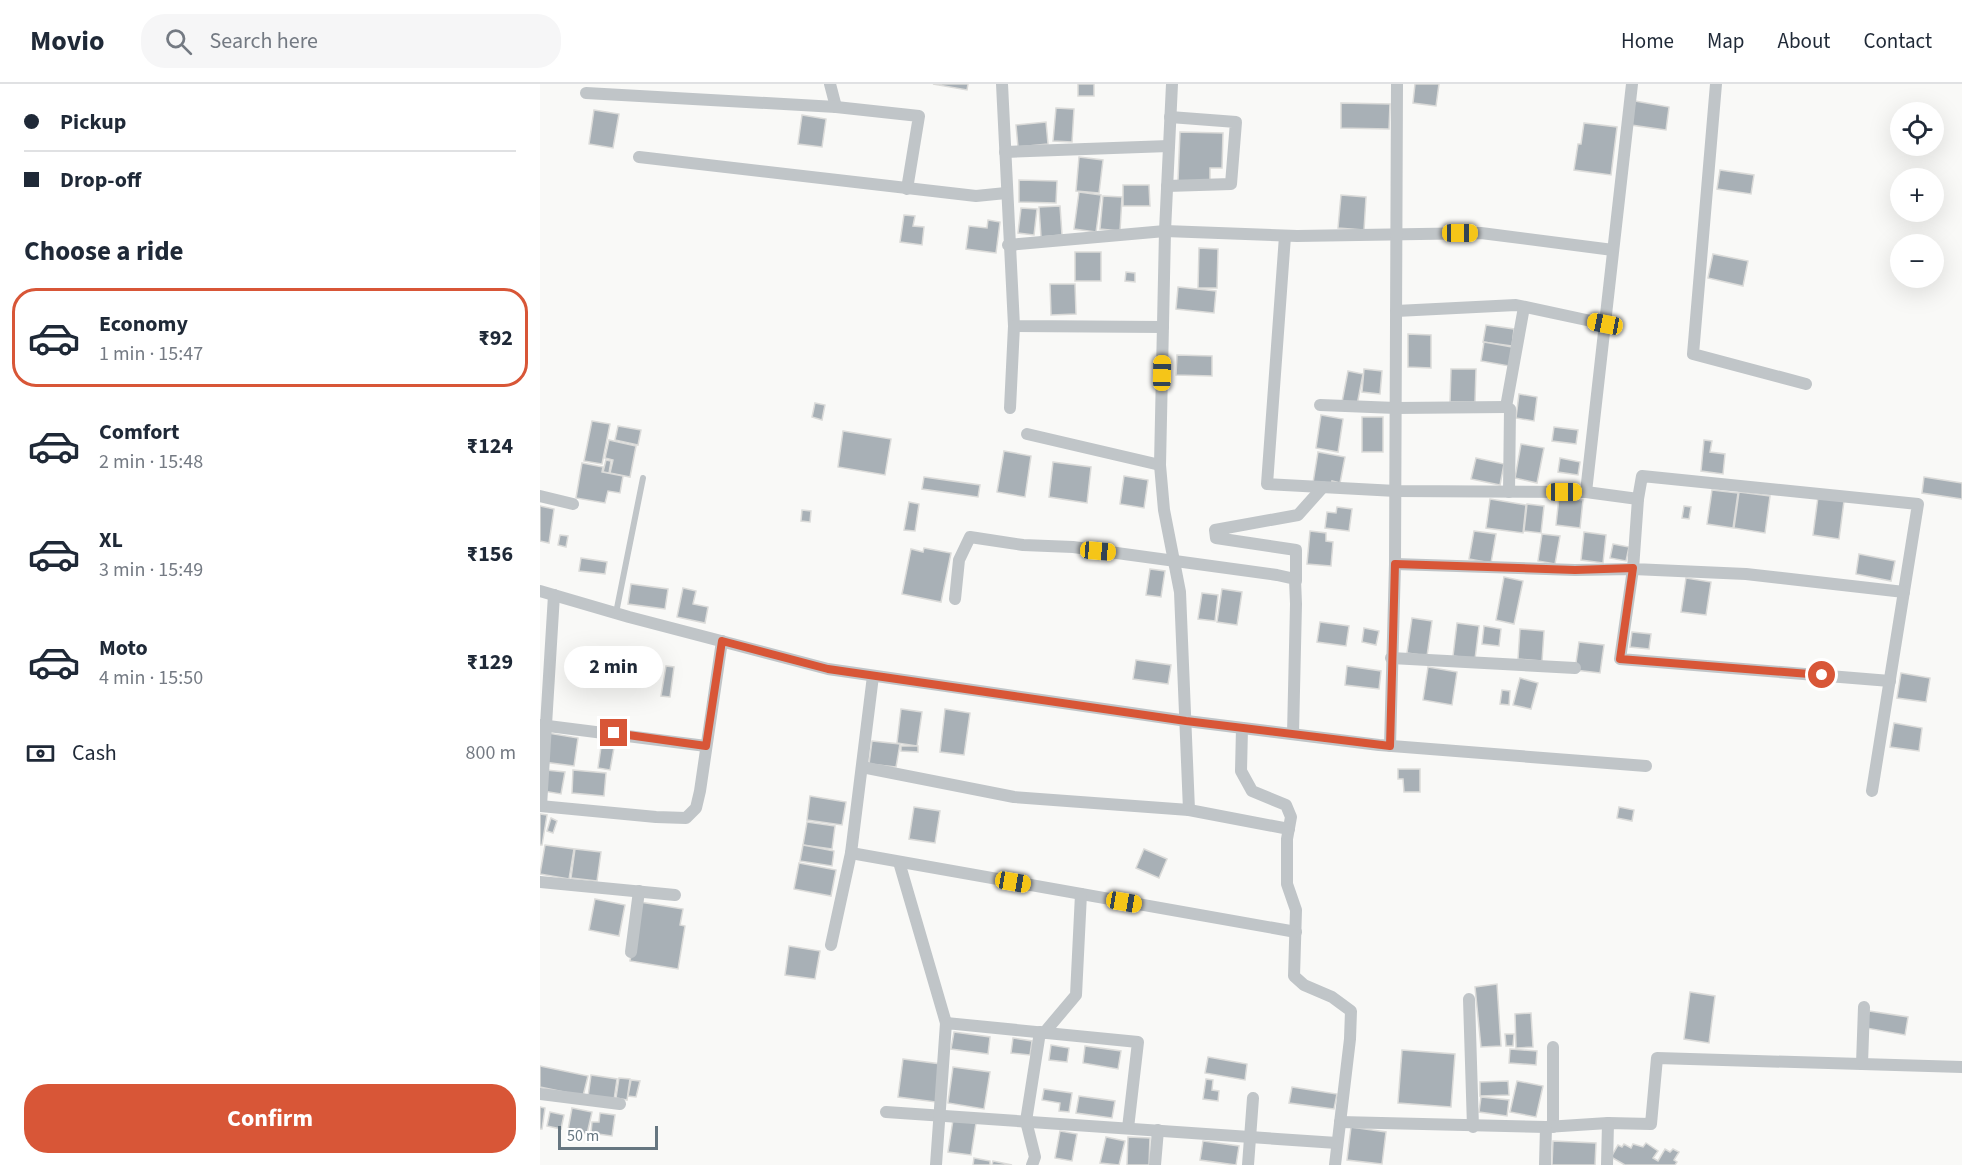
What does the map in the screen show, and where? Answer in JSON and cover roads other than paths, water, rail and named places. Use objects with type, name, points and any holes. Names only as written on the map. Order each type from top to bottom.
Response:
[{"type":"street","points":[[830,84],[836,107]]},
{"type":"street","points":[[1002,84],[1008,245],[1014,326],[1010,408]]},
{"type":"street","points":[[1172,84],[1160,465],[1164,510],[1180,592],[1189,810]]},
{"type":"street","points":[[1390,746],[1396,491],[1397,84]]},
{"type":"street","points":[[1586,492],[1632,84]]},
{"type":"street","points":[[1716,84],[1693,354],[1806,384]]},
{"type":"street","points":[[586,93],[836,107],[918,116],[908,189]]},
{"type":"street","points":[[1167,186],[1231,184],[1236,122],[1170,117]]},
{"type":"street","points":[[1005,152],[1169,146]]},
{"type":"street","points":[[639,158],[976,196],[1006,193]]},
{"type":"street","points":[[1008,245],[1166,231],[1285,236],[1481,233],[1613,250]]},
{"type":"street","points":[[1285,236],[1267,484],[1396,491],[1586,492],[1638,499]]},
{"type":"street","points":[[1396,311],[1516,305],[1605,324]]},
{"type":"street","points":[[1506,407],[1524,307]]},
{"type":"street","points":[[1014,326],[1163,327]]},
{"type":"street","points":[[1320,405],[1396,408],[1506,407],[1510,409],[1509,492]]},
{"type":"street","points":[[1027,434],[1160,465]]},
{"type":"street","points":[[1872,791],[1890,681],[1918,504],[1642,476],[1633,568],[1620,659],[1890,681]]},
{"type":"street","points":[[1293,734],[1296,550],[1216,538],[1215,530],[1298,515],[1323,487]]},
{"type":"street","points":[[540,496],[573,504]]},
{"type":"street","points":[[954,598],[959,560],[970,537],[1023,545],[1073,547],[1174,560],[1276,574],[1296,581]]},
{"type":"street","points":[[1395,564],[1575,570],[1633,568],[1746,574],[1904,592]]},
{"type":"street","points":[[540,591],[828,669],[1186,721],[1390,746],[1646,766]]},
{"type":"street","points":[[554,595],[542,725],[541,806],[656,818],[686,818],[696,808],[722,641]]},
{"type":"street","points":[[1391,658],[1575,668]]},
{"type":"street","points":[[831,945],[851,853],[873,676]]},
{"type":"street","points":[[542,725],[706,746]]},
{"type":"street","points":[[1242,728],[1241,771],[1252,790],[1286,805],[1291,817],[1286,862],[1287,884],[1296,910],[1294,976],[1304,985],[1332,996],[1351,1011],[1350,1039],[1335,1165]]},
{"type":"street","points":[[861,767],[1014,797],[1189,810],[1289,828]]},
{"type":"street","points":[[851,853],[1296,932]]},
{"type":"street","points":[[899,862],[946,1023],[936,1165]]},
{"type":"street","points":[[540,882],[675,895]]},
{"type":"street","points":[[631,952],[639,891]]},
{"type":"street","points":[[1032,1165],[1035,1157],[1026,1121],[1042,1032],[1076,995],[1081,894]]},
{"type":"street","points":[[1469,999],[1473,1127]]},
{"type":"street","points":[[1862,1064],[1864,1007]]},
{"type":"street","points":[[946,1023],[1138,1042],[1128,1128]]},
{"type":"street","points":[[1545,1165],[1550,1127],[1553,1047]]},
{"type":"street","points":[[1340,1122],[1473,1127],[1651,1124],[1657,1058],[1962,1067]]},
{"type":"street","points":[[540,1094],[620,1104]]},
{"type":"street","points":[[1248,1165],[1253,1098]]},
{"type":"street","points":[[886,1112],[1337,1143]]},
{"type":"street","points":[[1607,1165],[1608,1123]]},
{"type":"street","points":[[1155,1165],[1158,1130]]},
{"type":"lane","points":[[616,613],[643,478]]}]
